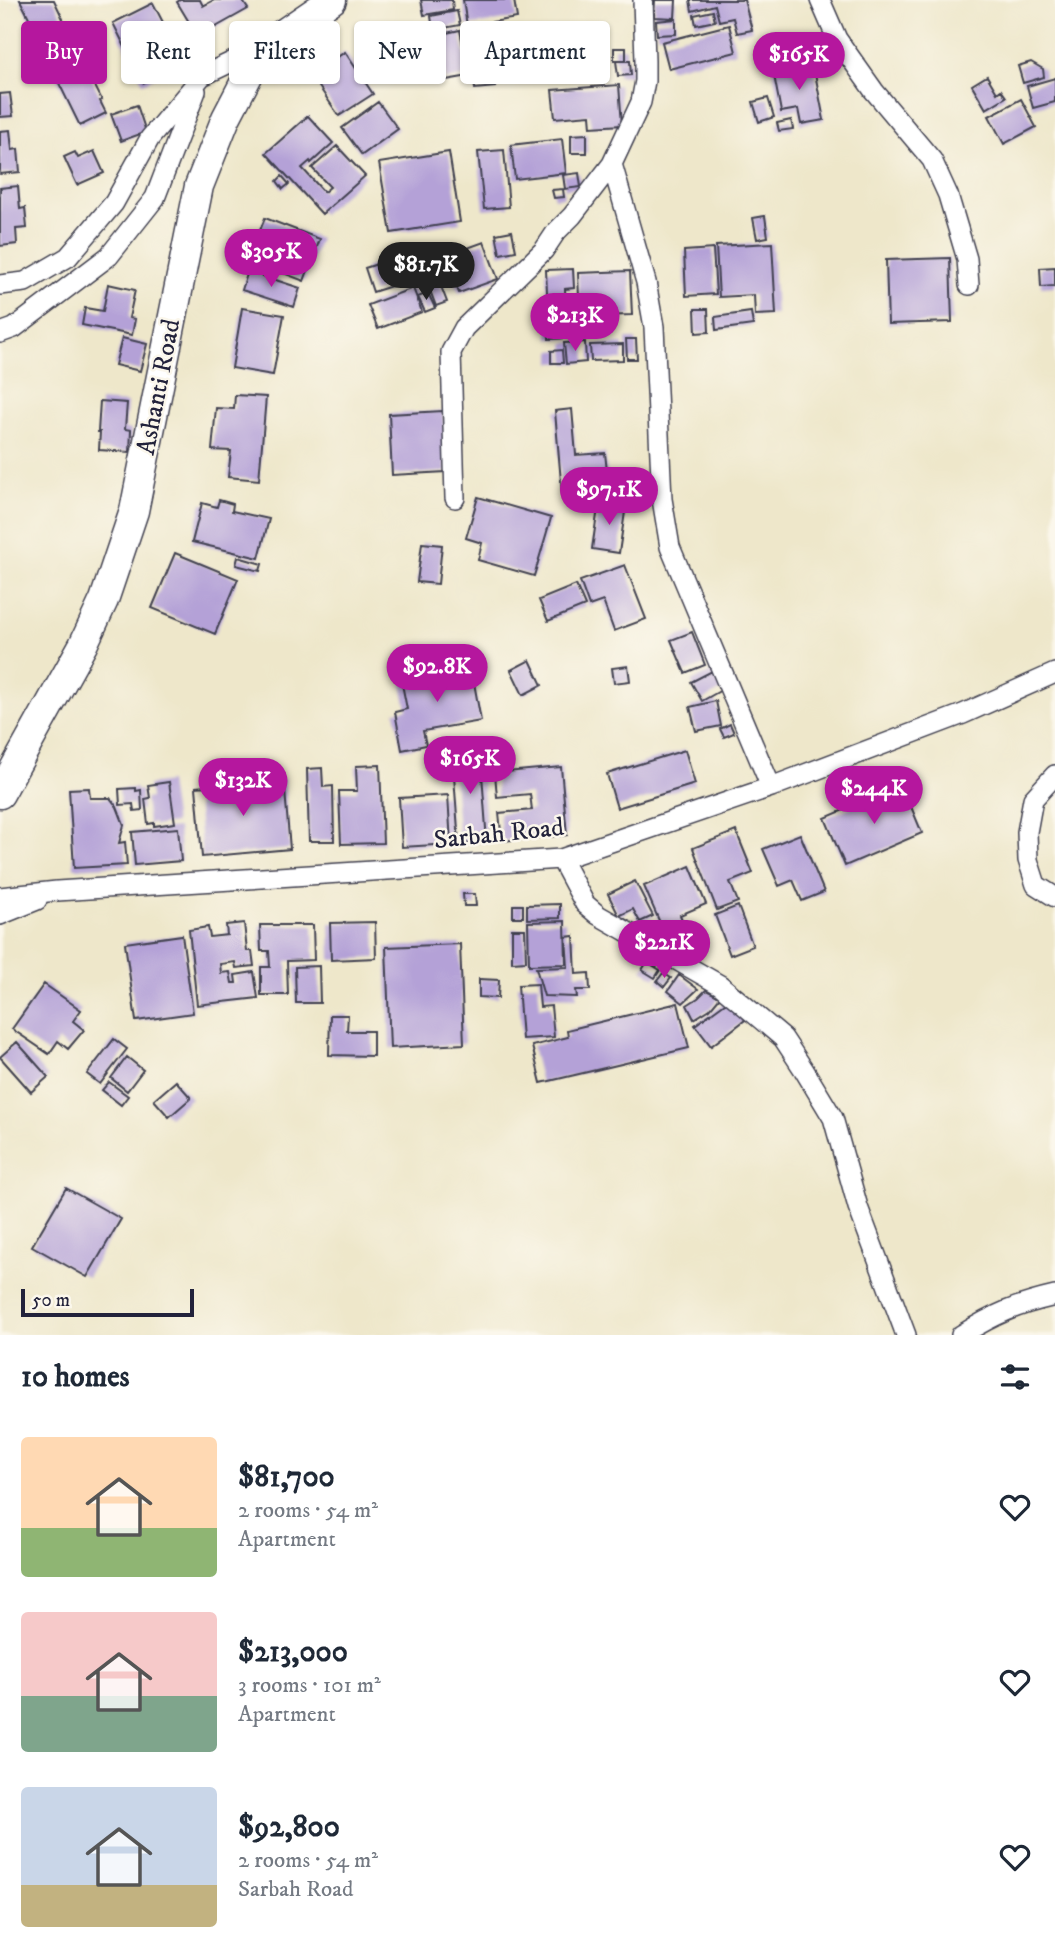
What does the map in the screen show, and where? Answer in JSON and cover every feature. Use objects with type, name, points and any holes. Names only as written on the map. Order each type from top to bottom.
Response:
[{"type":"street","name":"Ashanti Road","points":[[301,21],[332,0]]},
{"type":"street","points":[[456,498],[451,352],[464,328],[544,250],[612,164],[641,102],[645,81],[643,0]]},
{"type":"street","points":[[820,0],[837,39],[874,91],[932,160],[948,195],[967,259],[970,285]]},
{"type":"street","points":[[0,285],[25,282],[68,257],[114,203],[150,138],[195,84]]},
{"type":"street","points":[[0,333],[14,328],[109,256],[155,198],[199,84]]},
{"type":"street","name":"Ashanti Road","points":[[0,794],[83,645],[104,600],[134,511],[199,186],[226,117],[243,84]]},
{"type":"street","points":[[612,164],[646,282],[654,327],[662,499],[670,547],[771,787]]},
{"type":"street","name":"Sarbah Road","points":[[0,897],[57,891],[561,859],[771,787],[963,715],[1055,673]]},
{"type":"street","points":[[1055,775],[1033,799],[1027,832],[1028,860],[1036,885],[1055,897]]},
{"type":"street","points":[[561,859],[585,904],[598,915],[720,985],[783,1038],[833,1118],[858,1207],[906,1335]]},
{"type":"street","points":[[0,915],[57,891]]},
{"type":"street","points":[[961,1335],[986,1319],[1018,1305],[1055,1296]]},
{"type":"building","points":[[20,0],[54,0],[64,21],[31,21]]},
{"type":"building","points":[[200,0],[203,6],[214,0],[242,0],[248,9],[215,27],[215,21],[188,21],[177,2]]},
{"type":"building","points":[[421,0],[452,0],[453,10],[424,15]]},
{"type":"building","points":[[463,0],[514,0],[517,18],[466,21]]},
{"type":"building","points":[[655,0],[676,0],[675,18],[654,17]]},
{"type":"building","points":[[690,0],[744,0],[752,30],[737,33],[733,18],[719,21],[715,5],[692,11]]},
{"type":"building","points":[[153,3],[162,21],[121,21],[121,39],[113,23]]},
{"type":"building","points":[[457,11],[460,25],[446,28],[446,21],[432,21],[431,16]]},
{"type":"building","points":[[713,11],[715,21],[696,25],[694,15]]},
{"type":"building","points":[[676,19],[676,34],[657,35],[656,21]]},
{"type":"building","points":[[729,25],[736,52],[669,69],[662,42]]},
{"type":"building","points":[[460,30],[460,78],[446,80],[446,33]]},
{"type":"building","points":[[614,48],[626,48],[626,60],[614,60]]},
{"type":"building","points":[[345,52],[354,66],[354,84],[366,84],[373,94],[339,116],[317,84],[340,84],[340,55]]},
{"type":"building","points":[[616,61],[630,61],[631,75],[618,76]]},
{"type":"building","points":[[1031,62],[1043,69],[1044,77],[1023,83],[1018,66]]},
{"type":"building","points":[[813,63],[824,120],[801,124],[798,109],[781,112],[773,70]]},
{"type":"building","points":[[987,76],[997,93],[1001,90],[1006,97],[986,109],[972,85]]},
{"type":"building","points":[[1055,78],[1055,102],[1033,108],[1027,86]]},
{"type":"building","points":[[59,84],[94,84],[102,100],[100,101],[106,113],[80,126]]},
{"type":"building","points":[[474,84],[494,84],[495,87],[475,89]]},
{"type":"building","points":[[619,85],[622,125],[591,127],[590,115],[555,118],[552,90]]},
{"type":"building","points":[[10,93],[13,116],[0,117],[0,94]]},
{"type":"building","points":[[768,98],[774,117],[759,122],[753,102]]},
{"type":"building","points":[[1021,99],[1036,127],[1004,144],[989,116]]},
{"type":"building","points":[[378,102],[398,129],[362,155],[342,128]]},
{"type":"building","points":[[137,105],[146,132],[121,141],[111,114]]},
{"type":"building","points":[[308,116],[333,143],[302,168],[324,192],[330,187],[312,168],[337,146],[365,176],[322,214],[266,153]]},
{"type":"building","points":[[791,120],[793,129],[779,131],[777,123]]},
{"type":"building","points":[[10,130],[12,150],[18,149],[20,172],[0,174],[0,131]]},
{"type":"building","points":[[587,134],[587,153],[571,153],[571,135]]},
{"type":"building","points":[[562,139],[566,173],[515,179],[511,145]]},
{"type":"building","points":[[504,150],[509,207],[484,209],[478,152]]},
{"type":"building","points":[[94,151],[104,173],[77,185],[64,157],[75,152],[78,158]]},
{"type":"building","points":[[449,152],[460,222],[391,233],[379,163]]},
{"type":"building","points":[[579,173],[581,187],[565,189],[563,175]]},
{"type":"building","points":[[282,176],[289,184],[283,189],[277,181]]},
{"type":"building","points":[[18,186],[20,209],[25,208],[27,228],[16,229],[17,244],[0,246],[0,188]]},
{"type":"building","points":[[563,189],[564,197],[554,198],[552,190]]},
{"type":"building","points":[[765,216],[768,237],[757,239],[753,218]]},
{"type":"building","points":[[265,218],[320,239],[304,281],[283,273],[287,262],[296,265],[301,252],[287,246],[280,266],[250,255]]},
{"type":"building","points":[[512,231],[516,251],[500,254],[496,234]]},
{"type":"building","points":[[484,242],[498,279],[459,293],[445,256]]},
{"type":"building","points":[[772,243],[776,314],[755,315],[754,295],[719,297],[716,246]]},
{"type":"building","points":[[713,249],[716,294],[686,296],[684,251]]},
{"type":"building","points":[[402,256],[410,280],[373,292],[365,268]]},
{"type":"building","points":[[950,258],[952,322],[888,324],[886,260]]},
{"type":"building","points":[[1055,267],[1055,286],[1041,287],[1040,268]]},
{"type":"building","points":[[573,269],[574,288],[565,289],[566,313],[548,314],[546,270]]},
{"type":"building","points":[[248,271],[300,288],[294,307],[242,290]]},
{"type":"building","points":[[630,271],[632,315],[594,316],[595,323],[580,324],[578,273]]},
{"type":"building","points":[[437,276],[447,302],[436,306],[426,280]]},
{"type":"building","points":[[108,284],[135,290],[129,318],[135,319],[132,335],[82,325],[85,308],[103,311]]},
{"type":"building","points":[[413,288],[422,312],[378,329],[368,305]]},
{"type":"building","points":[[428,293],[435,308],[425,312],[418,297]]},
{"type":"building","points":[[242,308],[284,315],[273,375],[232,368]]},
{"type":"building","points":[[695,309],[708,309],[709,332],[696,333]]},
{"type":"building","points":[[751,312],[753,325],[716,330],[715,317]]},
{"type":"building","points":[[549,317],[568,317],[569,338],[549,339]]},
{"type":"building","points":[[122,338],[147,344],[140,371],[115,365]]},
{"type":"building","points":[[626,339],[636,339],[637,359],[627,359]]},
{"type":"building","points":[[585,342],[586,362],[566,364],[564,343]]},
{"type":"building","points":[[623,344],[623,360],[591,361],[590,345]]},
{"type":"building","points":[[562,350],[563,363],[551,363],[551,351]]},
{"type":"building","points":[[235,395],[266,397],[259,480],[228,477],[231,451],[212,450],[216,408],[234,409]]},
{"type":"building","points":[[100,401],[127,403],[125,429],[131,430],[130,452],[99,450]]},
{"type":"building","points":[[572,409],[576,455],[605,453],[609,490],[562,494],[555,411]]},
{"type":"building","points":[[443,411],[446,472],[392,475],[389,414]]},
{"type":"building","points":[[478,497],[551,518],[534,576],[478,560],[482,543],[466,538]]},
{"type":"building","points":[[219,500],[233,504],[232,511],[269,519],[259,558],[192,542],[202,503],[217,507]]},
{"type":"building","points":[[599,501],[626,505],[619,553],[592,549]]},
{"type":"building","points":[[422,543],[442,545],[438,584],[417,582]]},
{"type":"building","points":[[175,553],[238,579],[215,634],[152,608]]},
{"type":"building","points":[[238,557],[262,564],[260,571],[236,565]]},
{"type":"building","points":[[625,565],[646,619],[614,631],[603,601],[589,606],[580,581]]},
{"type":"building","points":[[576,585],[585,606],[548,621],[539,600]]},
{"type":"building","points":[[692,632],[705,665],[685,673],[671,640]]},
{"type":"building","points":[[530,660],[542,685],[523,695],[511,670]]},
{"type":"building","points":[[470,661],[481,721],[423,731],[426,745],[402,750],[395,712],[407,709],[402,684],[408,683],[406,674],[418,672],[420,681],[447,676],[445,666]]},
{"type":"building","points":[[628,666],[630,681],[614,683],[612,668]]},
{"type":"building","points":[[714,670],[725,688],[702,701],[691,682]]},
{"type":"building","points":[[716,701],[721,726],[696,731],[690,707]]},
{"type":"building","points":[[730,724],[734,733],[724,737],[720,729]]},
{"type":"building","points":[[480,747],[487,842],[459,844],[452,749]]},
{"type":"building","points":[[685,750],[695,784],[617,808],[607,774]]},
{"type":"building","points":[[380,765],[383,843],[341,844],[339,791],[357,791],[356,766]]},
{"type":"building","points":[[561,767],[567,835],[502,841],[499,813],[532,810],[530,794],[497,797],[495,773]]},
{"type":"building","points":[[322,768],[323,787],[333,786],[334,841],[309,841],[307,769]]},
{"type":"building","points":[[284,779],[290,849],[202,857],[196,787]]},
{"type":"building","points":[[169,782],[175,823],[154,826],[154,823],[148,824],[145,799],[150,798],[148,785]]},
{"type":"building","points":[[902,785],[922,833],[845,866],[825,818]]},
{"type":"building","points":[[89,788],[90,798],[110,798],[117,807],[124,825],[119,843],[125,842],[127,865],[74,868],[69,789]]},
{"type":"building","points":[[136,788],[136,791],[141,790],[142,810],[134,811],[133,804],[120,805],[119,789]]},
{"type":"building","points":[[448,795],[451,844],[402,847],[399,798]]},
{"type":"building","points":[[178,828],[181,861],[135,865],[132,832]]},
{"type":"building","points":[[736,831],[753,873],[730,882],[738,902],[717,910],[693,848]]},
{"type":"building","points":[[800,834],[824,892],[802,901],[793,880],[779,886],[763,849]]},
{"type":"building","points":[[690,866],[706,904],[680,915],[687,931],[667,939],[644,886]]},
{"type":"building","points":[[635,881],[653,916],[640,922],[633,909],[619,916],[608,894]]},
{"type":"building","points":[[463,894],[475,894],[476,906],[464,906]]},
{"type":"building","points":[[560,904],[560,918],[527,919],[527,905]]},
{"type":"building","points":[[513,905],[523,905],[523,917],[513,917]]},
{"type":"building","points":[[738,906],[753,946],[730,955],[715,915]]},
{"type":"building","points":[[565,921],[566,964],[529,965],[528,922]]},
{"type":"building","points":[[375,922],[376,958],[331,960],[330,923]]},
{"type":"building","points":[[244,923],[247,951],[252,951],[254,966],[236,968],[235,962],[220,964],[221,973],[230,972],[232,983],[236,983],[235,975],[254,972],[258,998],[197,1005],[189,930],[208,927],[210,937],[227,935],[226,925]]},
{"type":"building","points":[[260,925],[313,925],[314,960],[287,961],[288,995],[261,995],[261,967],[270,967],[269,951],[261,951]]},
{"type":"building","points":[[512,929],[525,929],[526,961],[512,962]]},
{"type":"building","points":[[182,935],[193,1013],[136,1021],[125,943]]},
{"type":"building","points":[[574,936],[576,974],[589,973],[590,990],[576,990],[577,997],[544,996],[536,968],[568,967],[566,937]]},
{"type":"building","points":[[460,944],[464,1044],[390,1048],[386,947]]},
{"type":"building","points":[[647,962],[660,970],[655,978],[642,970]]},
{"type":"building","points":[[319,966],[320,1003],[296,1003],[295,967]]},
{"type":"building","points":[[663,973],[671,978],[664,987],[657,981]]},
{"type":"building","points":[[679,975],[698,989],[683,1003],[668,991]]},
{"type":"building","points":[[479,979],[499,980],[498,998],[479,997]]},
{"type":"building","points":[[44,984],[81,1010],[73,1021],[84,1030],[68,1049],[58,1041],[49,1054],[12,1029]]},
{"type":"building","points":[[538,984],[540,1007],[551,1006],[554,1037],[522,1039],[518,985]]},
{"type":"building","points":[[706,990],[720,997],[710,1009],[694,1019],[687,1005]]},
{"type":"building","points":[[729,1000],[745,1020],[711,1046],[695,1025]]},
{"type":"building","points":[[678,1003],[689,1048],[541,1083],[532,1046],[568,1037],[567,1030]]},
{"type":"building","points":[[330,1015],[348,1015],[347,1031],[373,1031],[373,1056],[329,1055]]},
{"type":"building","points":[[114,1039],[127,1049],[100,1084],[87,1074]]},
{"type":"building","points":[[17,1042],[48,1077],[31,1092],[0,1057]]},
{"type":"building","points":[[127,1057],[143,1070],[127,1091],[111,1078]]},
{"type":"building","points":[[176,1081],[191,1098],[169,1117],[154,1100]]},
{"type":"building","points":[[109,1082],[128,1096],[121,1105],[102,1090]]},
{"type":"building","points":[[66,1188],[121,1219],[87,1277],[32,1246]]}]
